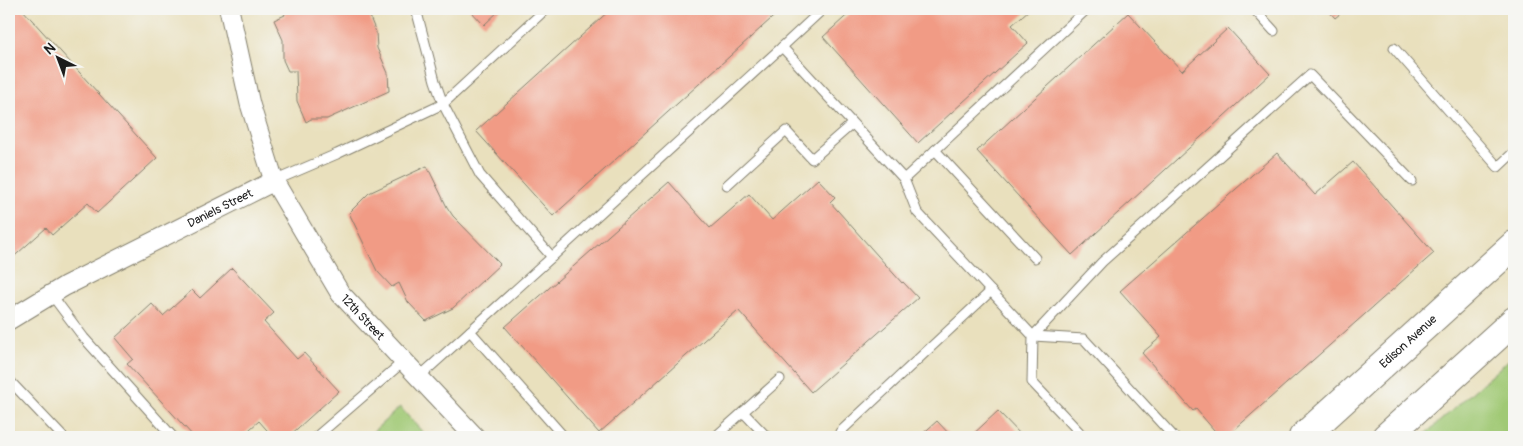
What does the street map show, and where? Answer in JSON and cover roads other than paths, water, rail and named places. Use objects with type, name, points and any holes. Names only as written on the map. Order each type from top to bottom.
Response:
[{"type":"main road","name":"Edison Avenue","points":[[1303,437],[1514,245]]},
{"type":"main road","points":[[1386,437],[1514,321]]},
{"type":"street","points":[[229,9],[250,104],[274,181]]},
{"type":"street","name":"Daniels Street","points":[[11,315],[274,181]]},
{"type":"street","name":"12th Street","points":[[274,181],[340,292],[475,437]]},
{"type":"lane","points":[[416,9],[443,104],[480,175],[552,257]]},
{"type":"lane","points":[[274,181],[337,154],[443,104],[546,9]]},
{"type":"lane","points":[[419,377],[823,9]]},
{"type":"lane","points":[[904,179],[1087,9]]},
{"type":"lane","points":[[1254,9],[1274,31]]},
{"type":"lane","points":[[782,47],[904,179],[917,212],[1034,336],[1084,339],[1174,437]]},
{"type":"lane","points":[[1394,48],[1498,166],[1514,152]]},
{"type":"lane","points":[[1084,437],[1032,382],[1034,336],[1102,262],[1310,75],[1412,181]]},
{"type":"lane","points":[[727,185],[786,131],[812,159],[852,124]]},
{"type":"lane","points":[[934,150],[1035,258]]},
{"type":"lane","points":[[840,432],[991,291]]},
{"type":"lane","points":[[52,294],[84,338],[173,437]]},
{"type":"lane","points":[[470,331],[564,437]]},
{"type":"lane","points":[[316,437],[404,361]]},
{"type":"lane","points":[[715,437],[780,379]]},
{"type":"lane","points":[[9,380],[62,437]]},
{"type":"lane","points":[[743,412],[767,437]]}]
